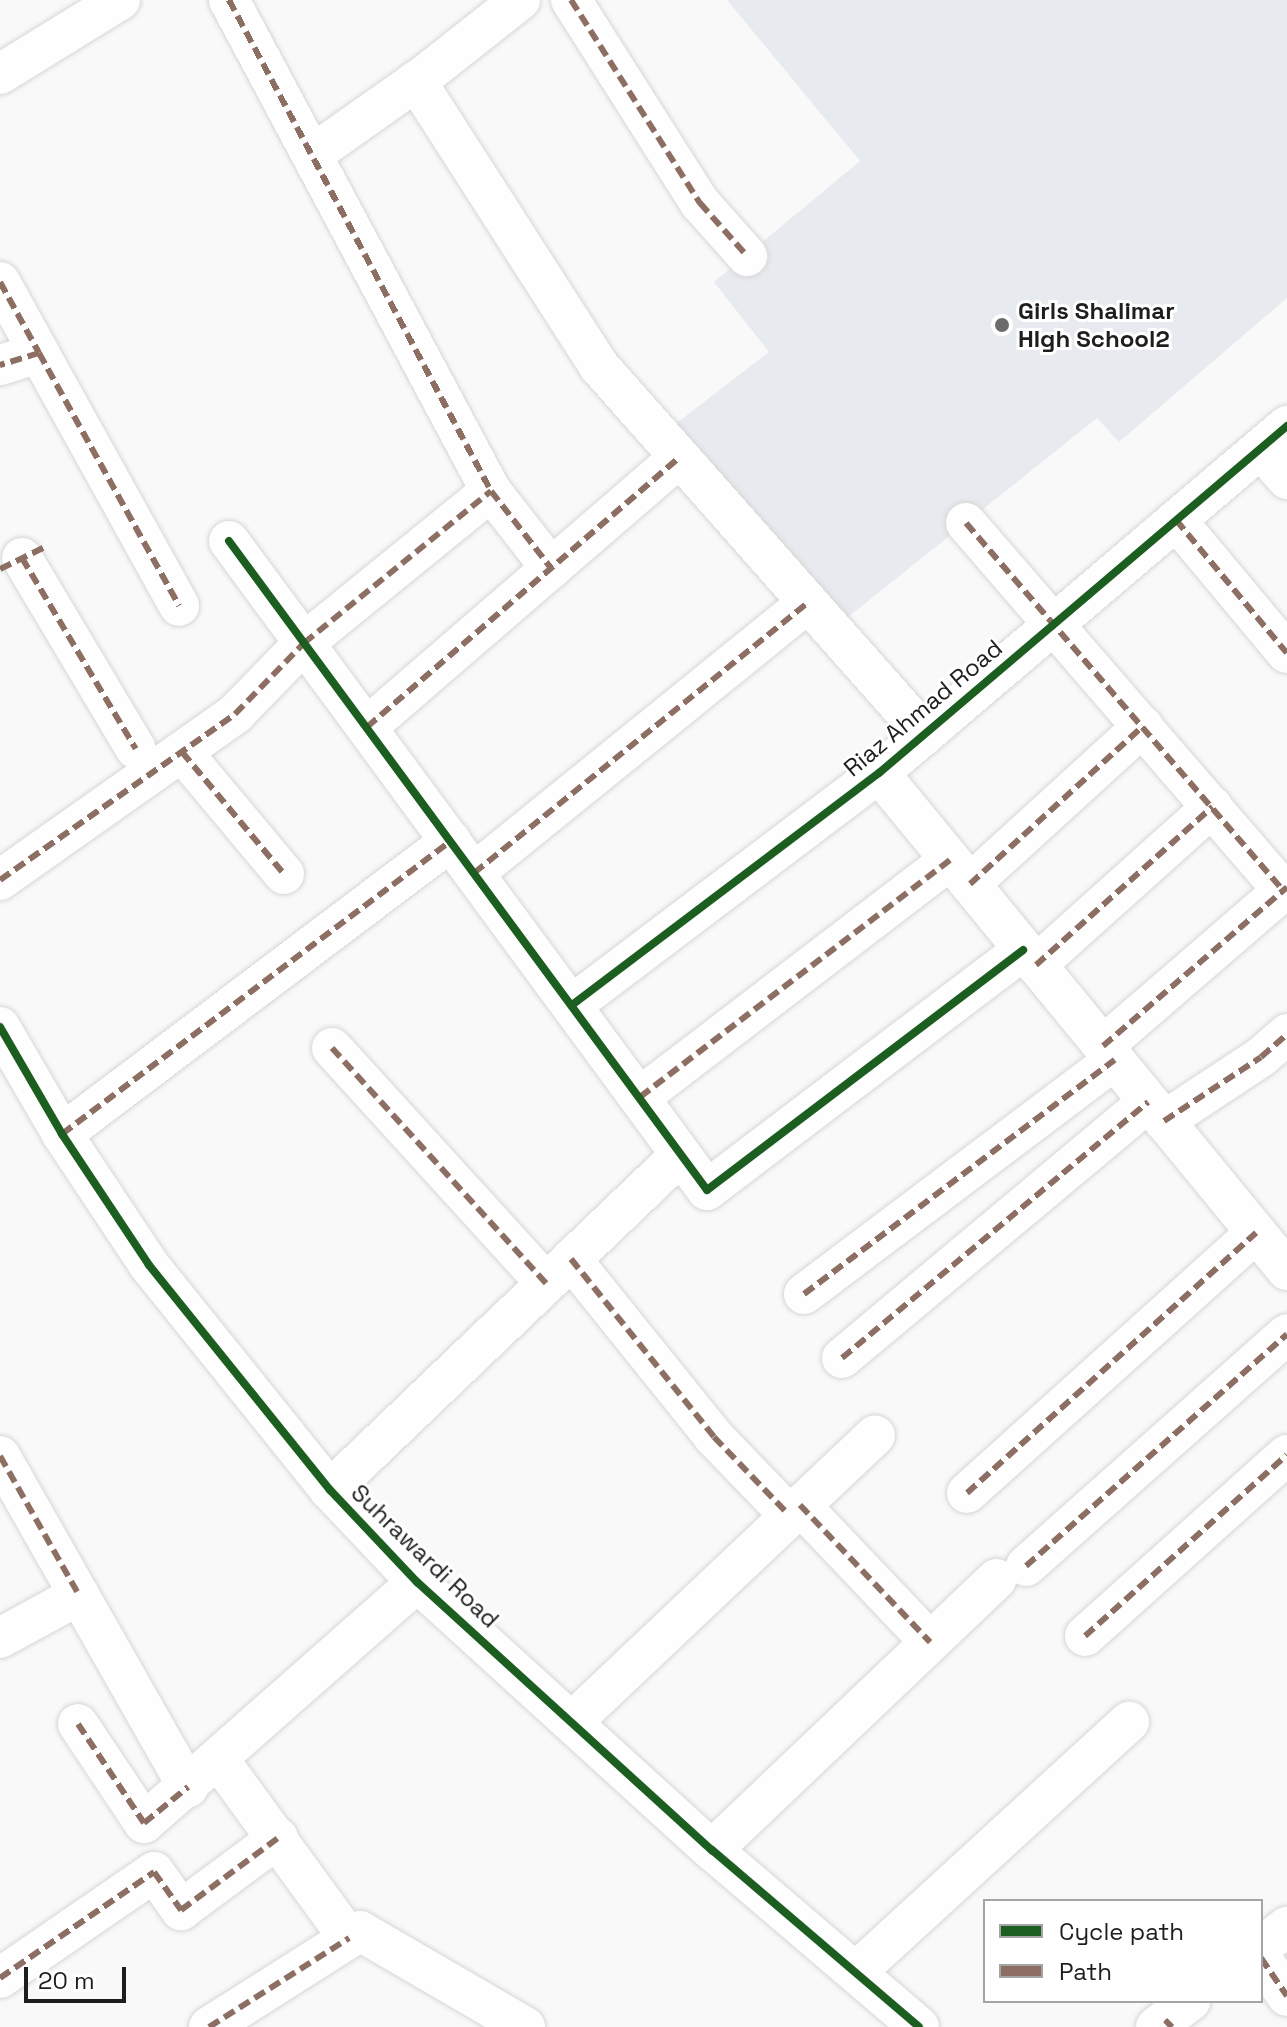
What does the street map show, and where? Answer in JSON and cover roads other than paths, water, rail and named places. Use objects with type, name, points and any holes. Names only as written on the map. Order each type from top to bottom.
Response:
[{"type":"street","points":[[0,74],[120,0]]},
{"type":"street","points":[[229,0],[491,491],[551,568]]},
{"type":"street","points":[[571,0],[700,203],[747,256]]},
{"type":"street","points":[[313,154],[416,81],[504,5]]},
{"type":"street","points":[[416,81],[599,366],[925,734]]},
{"type":"street","points":[[0,282],[179,606]]},
{"type":"street","points":[[0,365],[39,353]]},
{"type":"street","points":[[1274,437],[1287,479]]},
{"type":"street","name":"Riaz Ahmad Road","points":[[572,1005],[879,773],[1274,437]]},
{"type":"street","points":[[367,727],[680,457]]},
{"type":"street","points":[[0,880],[235,714],[304,643],[491,491]]},
{"type":"street","points":[[1176,520],[1287,653]]},
{"type":"street","points":[[804,1294],[1109,1053],[1285,888],[966,523]]},
{"type":"street","points":[[229,541],[707,1190],[1030,957],[1212,807]]},
{"type":"street","points":[[22,558],[136,749]]},
{"type":"street","points":[[474,873],[807,603]]},
{"type":"street","points":[[640,1097],[960,872],[1143,726]]},
{"type":"street","points":[[182,752],[284,874]]},
{"type":"street","points":[[879,773],[1287,1270]]},
{"type":"street","points":[[62,1134],[451,841]]},
{"type":"street","name":"Suhrawardi Road","points":[[0,1027],[62,1134],[149,1265],[330,1490],[417,1582],[712,1850],[919,2027]]},
{"type":"street","points":[[842,1358],[1156,1111],[1261,1057],[1287,1034]]},
{"type":"street","points":[[332,1048],[559,1271],[714,1437],[795,1510],[930,1642]]},
{"type":"street","points":[[330,1490],[680,1155]]},
{"type":"street","points":[[967,1493],[1256,1233]]},
{"type":"street","points":[[712,1850],[930,1642],[1287,1334]]},
{"type":"street","points":[[572,1722],[875,1435]]},
{"type":"street","points":[[1085,1636],[1287,1455]]},
{"type":"street","points":[[0,1456],[188,1787]]},
{"type":"street","points":[[78,1724],[144,1823],[219,1760],[417,1582]]},
{"type":"street","points":[[0,1638],[79,1595]]},
{"type":"street","points":[[857,1971],[1129,1722]]},
{"type":"street","points":[[219,1760],[349,1938]]},
{"type":"street","points":[[0,1978],[154,1872],[181,1910],[278,1838]]},
{"type":"street","points":[[1263,1945],[1287,1927]]},
{"type":"street","points":[[209,2027],[360,1931],[525,2027]]},
{"type":"street","points":[[1263,1961],[1287,1996]]},
{"type":"place","name":"Girls Shalimar HIgh School2","points":[[1002,325]]}]
